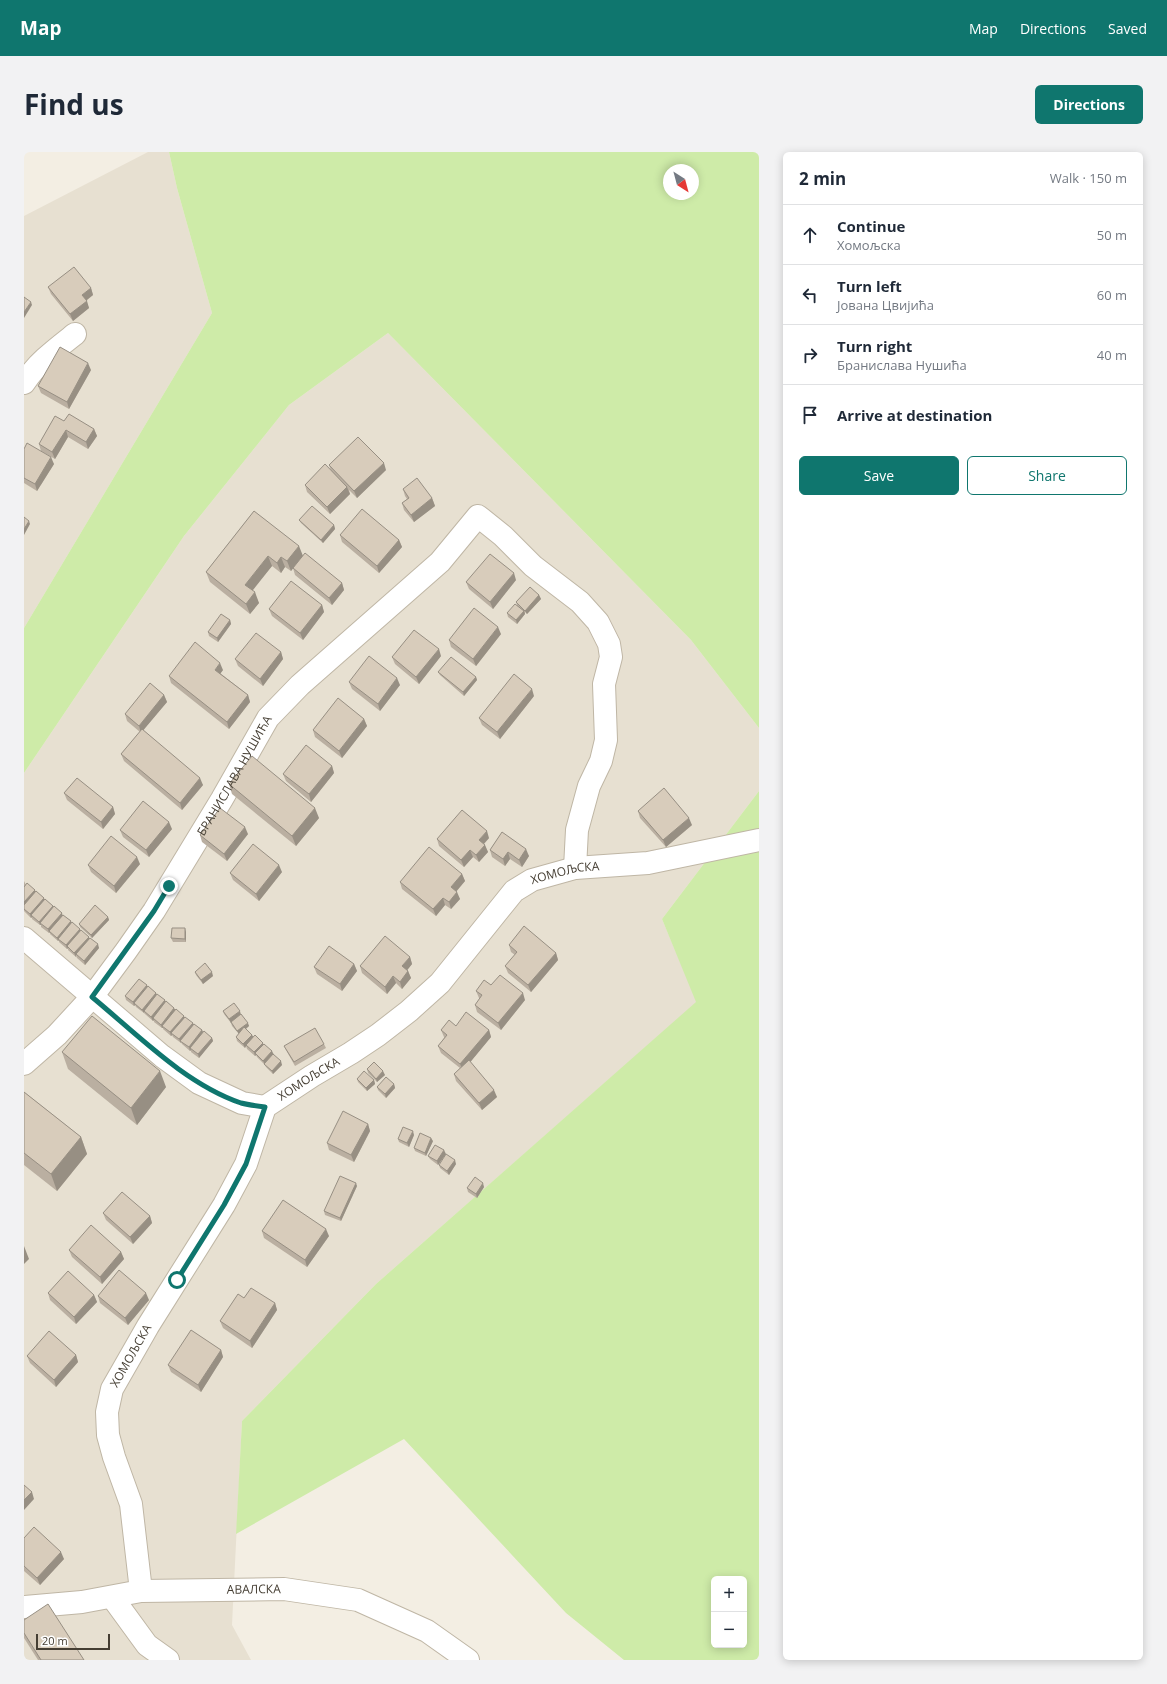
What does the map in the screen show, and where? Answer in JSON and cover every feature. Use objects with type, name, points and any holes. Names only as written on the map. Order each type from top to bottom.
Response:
[{"type":"street","points":[[24,384],[30,374],[49,354],[75,334]]},
{"type":"street","name":"БРАНИСЛАВА НУШИЋА","points":[[24,1064],[57,1035],[92,997],[154,911],[222,799],[268,718],[300,684],[440,562],[478,516],[503,536],[533,566],[580,602],[598,622],[609,644],[611,657],[604,684],[606,740],[601,761],[589,786],[577,830],[575,868]]},
{"type":"street","name":"ХОМОЉСКА","points":[[141,1591],[131,1504],[114,1457],[108,1434],[107,1412],[112,1389],[148,1326],[224,1205],[246,1164],[265,1107],[312,1076],[362,1046],[409,1011],[440,983],[514,891],[532,880],[575,868],[648,863],[759,840]]},
{"type":"street","points":[[24,938],[162,1056],[199,1083],[242,1103],[265,1107]]},
{"type":"street","name":"АВАЛСКА","points":[[24,1607],[82,1602],[141,1591],[284,1589],[358,1600],[427,1631],[468,1660]]},
{"type":"street","points":[[112,1597],[148,1645],[168,1660]]},
{"type":"shaded area","points":[[148,152],[169,152],[177,188],[212,313],[24,628],[24,216]]},
{"type":"shaded area","points":[[388,333],[691,640],[759,728],[759,791],[662,919],[697,1002],[376,1284],[242,1421],[232,1625],[251,1660],[24,1660],[24,773],[184,536],[289,405]]},
{"type":"green space","points":[[169,152],[759,152],[759,728],[691,640],[388,333],[289,405],[184,536],[24,773],[24,628],[212,313],[177,188]]},
{"type":"green space","points":[[759,791],[759,1660],[624,1660],[566,1613],[404,1439],[236,1534],[242,1421],[376,1284],[696,1002],[662,919]]},
{"type":"building","points":[[74,267],[91,288],[82,295],[87,301],[70,314],[48,287]]},
{"type":"building","points":[[24,297],[31,302],[24,312]]},
{"type":"building","points":[[60,347],[88,363],[67,402],[38,386]]},
{"type":"building","points":[[69,414],[94,429],[86,442],[66,430],[52,452],[39,444],[55,416],[64,421]]},
{"type":"building","points":[[358,437],[384,463],[354,491],[329,465]]},
{"type":"building","points":[[27,443],[51,457],[35,484],[24,478],[24,449]]},
{"type":"building","points":[[325,464],[347,487],[327,507],[305,485]]},
{"type":"building","points":[[417,478],[432,498],[411,515],[402,503],[409,498],[403,489]]},
{"type":"building","points":[[312,506],[334,525],[321,540],[299,520]]},
{"type":"building","points":[[362,509],[399,540],[377,566],[340,535]]},
{"type":"building","points":[[254,511],[299,546],[287,561],[281,557],[277,563],[268,556],[245,585],[255,592],[246,604],[206,572]]},
{"type":"building","points":[[24,517],[29,521],[24,529]]},
{"type":"building","points":[[305,553],[342,583],[329,598],[293,568]]},
{"type":"building","points":[[490,554],[514,573],[490,602],[466,582]]},
{"type":"building","points":[[291,581],[322,605],[300,633],[269,609]]},
{"type":"building","points":[[530,587],[539,595],[525,611],[516,602]]},
{"type":"building","points":[[515,604],[524,611],[516,620],[507,613]]},
{"type":"building","points":[[474,608],[498,627],[473,659],[449,640]]},
{"type":"building","points":[[221,614],[230,620],[217,638],[208,632]]},
{"type":"building","points":[[414,630],[439,649],[416,677],[392,657]]},
{"type":"building","points":[[256,633],[281,652],[260,679],[235,659]]},
{"type":"building","points":[[195,642],[220,663],[215,670],[248,695],[227,722],[169,676]]},
{"type":"building","points":[[369,656],[397,678],[378,704],[349,682]]},
{"type":"building","points":[[451,657],[476,677],[463,692],[438,672]]},
{"type":"building","points":[[514,674],[532,689],[497,732],[479,718]]},
{"type":"building","points":[[150,683],[164,695],[139,726],[125,714]]},
{"type":"building","points":[[338,698],[364,719],[339,751],[313,730]]},
{"type":"building","points":[[142,729],[200,778],[180,803],[121,754]]},
{"type":"building","points":[[306,745],[332,766],[309,794],[283,774]]},
{"type":"building","points":[[252,756],[315,808],[292,836],[229,784]]},
{"type":"building","points":[[77,778],[113,807],[101,822],[64,793]]},
{"type":"building","points":[[664,788],[689,818],[663,840],[638,811]]},
{"type":"building","points":[[143,801],[169,822],[146,850],[120,830]]},
{"type":"building","points":[[220,808],[245,827],[224,854],[200,835]]},
{"type":"building","points":[[462,810],[487,831],[479,840],[485,845],[476,855],[470,850],[461,860],[437,839]]},
{"type":"building","points":[[502,832],[526,849],[519,860],[508,852],[503,859],[490,850]]},
{"type":"building","points":[[111,836],[137,857],[114,886],[88,865]]},
{"type":"building","points":[[253,844],[279,865],[256,894],[230,873]]},
{"type":"building","points":[[429,847],[462,874],[451,887],[457,892],[449,902],[443,898],[433,909],[400,882]]},
{"type":"building","points":[[27,883],[35,890],[24,902],[24,887]]},
{"type":"building","points":[[36,891],[44,898],[30,914],[24,909],[24,905]]},
{"type":"building","points":[[45,899],[53,906],[39,922],[31,915]]},
{"type":"building","points":[[95,905],[108,917],[91,935],[79,924]]},
{"type":"building","points":[[54,906],[62,913],[48,929],[40,923]]},
{"type":"building","points":[[63,915],[71,921],[57,938],[49,931]]},
{"type":"building","points":[[72,922],[80,929],[66,945],[58,939]]},
{"type":"building","points":[[524,926],[556,953],[528,985],[505,966],[517,952],[509,945]]},
{"type":"building","points":[[172,928],[185,928],[185,939],[171,938]]},
{"type":"building","points":[[81,930],[89,937],[74,953],[67,946]]},
{"type":"building","points":[[385,936],[410,957],[402,966],[408,971],[400,982],[393,976],[385,987],[360,966]]},
{"type":"building","points":[[90,938],[98,944],[84,961],[76,954]]},
{"type":"building","points":[[329,946],[354,964],[340,984],[314,967]]},
{"type":"building","points":[[205,963],[212,972],[201,980],[195,972]]},
{"type":"building","points":[[500,975],[523,993],[498,1023],[475,1005],[482,995],[476,991],[484,980],[491,985]]},
{"type":"building","points":[[139,979],[147,985],[133,1002],[125,996]]},
{"type":"building","points":[[148,986],[156,993],[142,1010],[134,1003]]},
{"type":"building","points":[[157,994],[165,1000],[151,1017],[144,1011]]},
{"type":"building","points":[[166,1001],[174,1008],[161,1025],[153,1018]]},
{"type":"building","points":[[234,1003],[240,1011],[229,1019],[223,1011]]},
{"type":"building","points":[[176,1009],[184,1016],[170,1032],[162,1026]]},
{"type":"building","points":[[466,1012],[489,1030],[460,1064],[438,1046],[447,1035],[441,1030],[449,1020],[456,1026]]},
{"type":"building","points":[[241,1014],[248,1023],[237,1031],[231,1022]]},
{"type":"building","points":[[92,1016],[160,1071],[131,1108],[62,1052]]},
{"type":"building","points":[[185,1017],[193,1023],[179,1039],[171,1033]]},
{"type":"building","points":[[194,1024],[202,1030],[189,1047],[180,1041]]},
{"type":"building","points":[[244,1027],[252,1035],[243,1044],[236,1037]]},
{"type":"building","points":[[315,1028],[324,1044],[294,1062],[284,1046]]},
{"type":"building","points":[[204,1031],[212,1038],[198,1054],[190,1048]]},
{"type":"building","points":[[255,1035],[263,1043],[254,1052],[246,1045]]},
{"type":"building","points":[[264,1044],[272,1051],[263,1061],[255,1053]]},
{"type":"building","points":[[273,1054],[281,1061],[272,1071],[264,1064]]},
{"type":"building","points":[[469,1060],[494,1090],[479,1103],[454,1074]]},
{"type":"building","points":[[374,1062],[383,1071],[376,1079],[367,1069]]},
{"type":"building","points":[[364,1071],[374,1080],[366,1088],[357,1079]]},
{"type":"building","points":[[386,1077],[394,1084],[385,1094],[377,1087]]},
{"type":"building","points":[[24,1092],[81,1137],[51,1174],[24,1153]]},
{"type":"building","points":[[343,1111],[368,1124],[351,1155],[327,1143]]},
{"type":"building","points":[[403,1127],[413,1131],[407,1143],[398,1139]]},
{"type":"building","points":[[420,1133],[431,1138],[425,1153],[414,1148]]},
{"type":"building","points":[[435,1145],[444,1150],[437,1161],[428,1156]]},
{"type":"building","points":[[446,1154],[455,1160],[447,1171],[439,1165]]},
{"type":"building","points":[[340,1176],[356,1183],[340,1218],[324,1211]]},
{"type":"building","points":[[475,1177],[483,1183],[476,1194],[467,1188]]},
{"type":"building","points":[[122,1192],[150,1216],[130,1237],[103,1213]]},
{"type":"building","points":[[283,1200],[326,1229],[305,1260],[262,1231]]},
{"type":"building","points":[[91,1225],[121,1252],[100,1277],[69,1250]]},
{"type":"building","points":[[119,1270],[146,1293],[125,1318],[98,1296]]},
{"type":"building","points":[[68,1271],[94,1295],[74,1317],[48,1293]]},
{"type":"building","points":[[251,1288],[275,1303],[250,1341],[220,1321],[238,1294],[244,1298]]},
{"type":"building","points":[[191,1330],[221,1350],[198,1385],[168,1365]]},
{"type":"building","points":[[49,1331],[76,1355],[54,1380],[27,1356]]},
{"type":"building","points":[[24,1485],[32,1492],[24,1500]]},
{"type":"building","points":[[34,1527],[61,1552],[37,1578],[24,1566],[24,1538]]},
{"type":"building","points":[[48,1604],[84,1660],[41,1660],[24,1633],[24,1620]]},
{"type":"route","points":[[169,886],[154,911],[92,997],[162,1056],[199,1083],[242,1103],[265,1107],[246,1164],[224,1205],[177,1280]]}]
